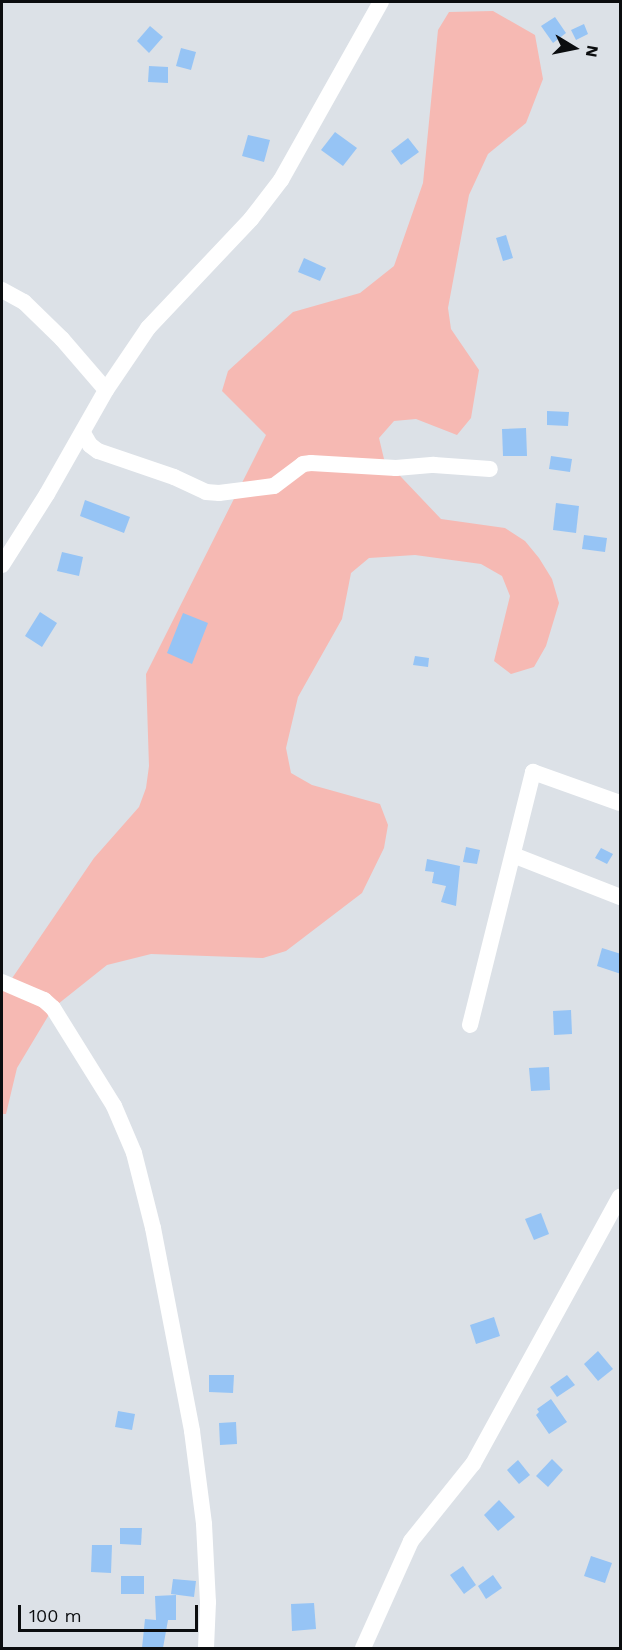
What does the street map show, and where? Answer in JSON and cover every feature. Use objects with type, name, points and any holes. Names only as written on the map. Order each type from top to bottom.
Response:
[{"type":"street","points":[[2,565],[83,433],[106,390],[148,328],[251,219],[281,180],[381,2]]},
{"type":"street","points":[[2,290],[24,302],[47,324],[106,390]]},
{"type":"street","points":[[83,433],[90,445],[98,451],[174,477],[206,492],[219,493],[274,486],[303,464],[311,463],[396,468],[434,465],[490,470]]},
{"type":"street","points":[[470,1025],[533,772],[621,804]]},
{"type":"street","points":[[513,855],[621,897]]},
{"type":"street","points":[[2,982],[44,1000],[54,1008],[114,1106],[134,1153],[155,1239],[192,1431],[204,1524],[208,1602],[206,1648]]},
{"type":"street","points":[[363,1648],[411,1541],[472,1464],[621,1197]]},
{"type":"shaded area","points":[[493,11],[535,35],[543,79],[526,123],[488,154],[469,195],[448,308],[451,329],[479,370],[471,418],[457,435],[416,419],[394,421],[379,438],[384,459],[441,519],[505,528],[525,541],[539,558],[552,579],[559,603],[546,646],[534,667],[511,674],[494,661],[510,596],[502,576],[481,564],[415,555],[369,558],[351,573],[342,619],[298,697],[286,748],[291,773],[312,785],[380,804],[388,825],[384,848],[362,893],[286,951],[263,958],[151,954],[107,965],[53,1008],[17,1068],[6,1114],[2,1114],[2,993],[94,858],[139,807],[146,788],[149,766],[146,674],[266,435],[222,391],[228,371],[293,312],[360,293],[394,266],[423,183],[438,30],[449,12]]},
{"type":"building","points":[[555,17],[566,33],[553,43],[541,26]]},
{"type":"building","points":[[584,24],[588,34],[576,40],[571,30]]},
{"type":"building","points":[[150,26],[163,37],[149,53],[137,41]]},
{"type":"building","points":[[181,48],[196,52],[191,70],[176,66]]},
{"type":"building","points":[[149,66],[168,67],[168,83],[148,82]]},
{"type":"building","points":[[335,132],[357,148],[343,166],[321,150]]},
{"type":"building","points":[[248,135],[270,140],[264,162],[242,156]]},
{"type":"building","points":[[408,138],[419,152],[401,165],[391,151]]},
{"type":"building","points":[[506,235],[513,258],[503,261],[496,238]]},
{"type":"building","points":[[304,258],[326,268],[320,281],[298,272]]},
{"type":"building","points":[[547,411],[569,412],[568,426],[547,425]]},
{"type":"building","points":[[526,428],[527,456],[503,456],[502,429]]},
{"type":"building","points":[[551,456],[572,459],[570,472],[549,469]]},
{"type":"building","points":[[85,500],[130,517],[124,533],[80,516]]},
{"type":"building","points":[[556,503],[579,506],[576,533],[553,530]]},
{"type":"building","points":[[584,535],[607,538],[605,552],[582,549]]},
{"type":"building","points":[[62,552],[83,557],[79,576],[57,571]]},
{"type":"building","points":[[40,612],[57,623],[42,647],[25,636]]},
{"type":"building","points":[[183,613],[208,623],[192,664],[167,653]]},
{"type":"building","points":[[415,656],[429,658],[428,667],[413,665]]},
{"type":"building","points":[[466,847],[480,850],[477,864],[463,862]]},
{"type":"building","points":[[601,848],[613,854],[607,864],[595,858]]},
{"type":"building","points":[[427,859],[460,866],[456,906],[441,902],[446,886],[432,883],[434,872],[425,871]]},
{"type":"building","points":[[602,948],[621,954],[621,974],[597,966]]},
{"type":"building","points":[[571,1010],[572,1034],[554,1035],[553,1011]]},
{"type":"building","points":[[549,1067],[550,1090],[531,1091],[529,1068]]},
{"type":"building","points":[[541,1213],[549,1234],[534,1240],[525,1219]]},
{"type":"building","points":[[494,1317],[500,1336],[476,1344],[470,1325]]},
{"type":"building","points":[[598,1351],[613,1369],[598,1381],[584,1364]]},
{"type":"building","points":[[209,1375],[234,1375],[233,1393],[209,1392]]},
{"type":"building","points":[[567,1375],[575,1385],[557,1397],[550,1387]]},
{"type":"building","points":[[551,1399],[567,1422],[549,1434],[536,1415],[539,1412],[537,1409]]},
{"type":"building","points":[[118,1411],[135,1414],[132,1430],[115,1427]]},
{"type":"building","points":[[236,1422],[237,1444],[220,1445],[219,1423]]},
{"type":"building","points":[[552,1459],[563,1470],[548,1487],[536,1476]]},
{"type":"building","points":[[518,1460],[530,1475],[519,1484],[507,1470]]},
{"type":"building","points":[[499,1500],[515,1517],[498,1531],[484,1515]]},
{"type":"building","points":[[120,1528],[142,1528],[141,1545],[120,1544]]},
{"type":"building","points":[[92,1545],[112,1545],[111,1573],[91,1572]]},
{"type":"building","points":[[591,1556],[612,1563],[605,1583],[584,1576]]},
{"type":"building","points":[[463,1566],[476,1585],[464,1594],[450,1575]]},
{"type":"building","points":[[493,1575],[502,1588],[486,1599],[478,1586]]},
{"type":"building","points":[[121,1576],[144,1576],[144,1594],[121,1594]]},
{"type":"building","points":[[173,1579],[196,1581],[194,1597],[171,1594]]},
{"type":"building","points":[[176,1595],[176,1620],[168,1620],[163,1648],[142,1648],[145,1619],[156,1620],[155,1596]]},
{"type":"building","points":[[314,1603],[316,1629],[292,1631],[291,1604]]}]
